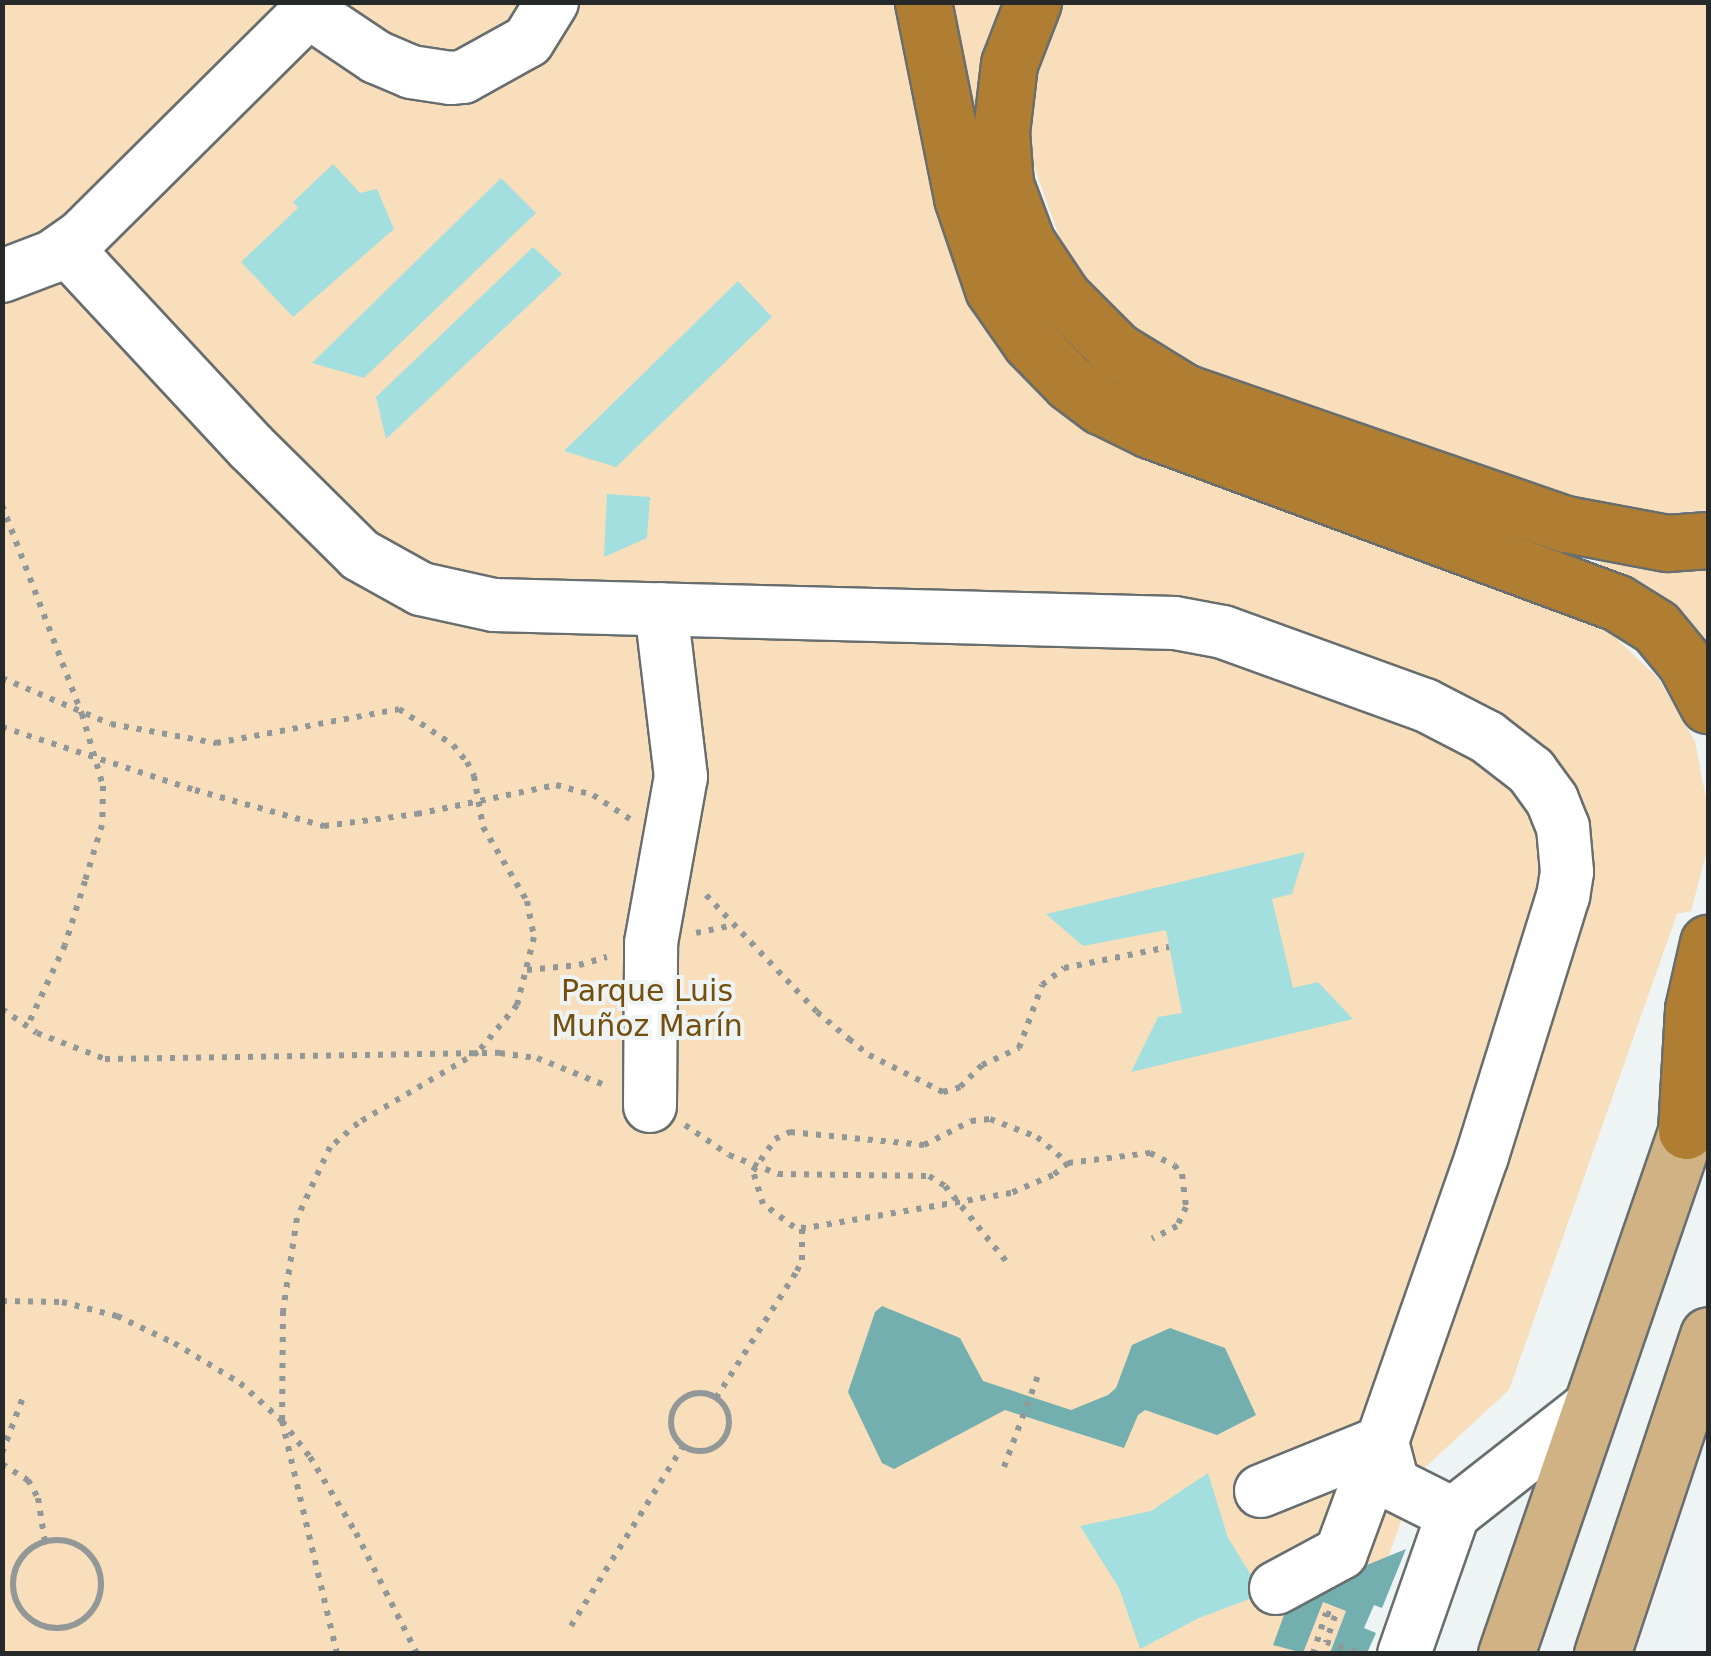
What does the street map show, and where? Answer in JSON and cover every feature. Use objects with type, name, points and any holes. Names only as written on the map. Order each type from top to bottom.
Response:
[{"type":"highway","points":[[923,2],[962,198],[982,261],[993,289],[1021,329],[1070,383],[1101,406],[1150,430],[1616,602],[1656,627],[1685,662],[1708,705]]},
{"type":"highway","points":[[1032,2],[1009,64],[1001,132],[1004,184],[1027,243],[1063,297],[1116,350],[1184,392],[1566,524],[1667,544],[1708,540]]},
{"type":"highway","points":[[1686,1131],[1693,1008],[1708,942]]},
{"type":"main road","points":[[1506,1654],[1708,1066]]},
{"type":"main road","points":[[1602,1654],[1708,1335]]},
{"type":"lane","points":[[2,276],[52,258],[120,202],[313,7],[376,57],[411,72],[451,78],[463,77],[528,41],[552,2]]},
{"type":"lane","points":[[66,248],[251,446],[378,568],[421,588],[473,603],[1175,623],[1202,628],[1425,705],[1487,738],[1531,770],[1552,800],[1562,827],[1567,872],[1563,896],[1482,1156],[1341,1554],[1276,1588]]},
{"type":"lane","points":[[650,1106],[651,943],[681,777],[662,609]]},
{"type":"lane","points":[[1404,1654],[1453,1514],[1588,1408]]},
{"type":"lane","points":[[1261,1491],[1382,1442]]},
{"type":"lane","points":[[1382,1442],[1393,1484],[1453,1514]]},
{"type":"path","points":[[2,505],[82,714],[103,786],[102,826],[64,945],[27,1027]]},
{"type":"path","points":[[2,678],[82,714],[143,732],[216,742],[399,709],[453,744],[474,776],[483,827],[496,856],[527,901],[534,937],[518,1005],[478,1052],[358,1123],[330,1147],[304,1198],[289,1255],[280,1365],[282,1420],[336,1654]]},
{"type":"path","points":[[2,1009],[65,1046],[122,1060],[478,1052],[537,1058],[650,1106],[754,1167],[819,1177],[876,1173],[929,1176],[960,1203],[1010,1266]]},
{"type":"path","points":[[754,1167],[775,1140],[790,1132],[924,1146],[971,1121],[990,1119],[1037,1137],[1068,1163]]},
{"type":"path","points":[[754,1167],[763,1204],[779,1219],[802,1228],[1011,1194],[1068,1163],[1150,1154],[1174,1165],[1182,1174],[1186,1207],[1178,1226],[1152,1240]]},
{"type":"path","points":[[716,1398],[798,1271],[802,1228]]},
{"type":"path","points":[[2,1301],[62,1302],[140,1324],[240,1384],[282,1420],[356,1533],[417,1654]]},
{"type":"path","points":[[1004,1467],[1039,1373]]},
{"type":"path","points":[[692,1394],[716,1398],[729,1420],[720,1444],[709,1450],[684,1446],[675,1437],[673,1411],[692,1394]]},
{"type":"path","points":[[2,1453],[22,1400]]},
{"type":"path","points":[[570,1626],[684,1446]]},
{"type":"path","points":[[2,1464],[28,1480],[38,1498],[46,1542]]},
{"type":"path","points":[[46,1542],[70,1542],[83,1548],[100,1573],[96,1604],[74,1624],[59,1628],[31,1620],[14,1594],[18,1565],[26,1552],[46,1542]]},
{"type":"path","points":[[1313,1654],[1326,1613],[1335,1616],[1326,1642],[1362,1654]]},
{"type":"green space","name":"Parque Luis Muñoz Marín","points":[[3,3],[902,3],[1029,373],[1598,621],[1658,678],[1695,741],[1708,809],[1708,847],[1691,911],[1677,914],[1509,1390],[1418,1474],[1354,1653],[3,1654]]},
{"type":"green space","points":[[946,3],[1009,3],[983,108],[966,109]]},
{"type":"green space","points":[[1058,3],[1708,3],[1708,510],[1640,516],[1595,506],[1145,347],[1067,259],[1030,155],[1029,78]]},
{"type":"green space","points":[[1708,555],[1708,668],[1597,569],[1603,556]]},
{"type":"water","points":[[882,1306],[960,1338],[983,1381],[1071,1410],[1108,1395],[1116,1388],[1132,1345],[1170,1328],[1225,1348],[1256,1415],[1217,1435],[1145,1410],[1138,1415],[1124,1448],[1005,1410],[894,1469],[882,1463],[848,1392],[875,1312]]},
{"type":"water","points":[[1406,1549],[1382,1608],[1374,1605],[1364,1628],[1376,1633],[1367,1653],[1330,1653],[1346,1611],[1323,1602],[1303,1653],[1273,1645],[1291,1596]]},
{"type":"building","points":[[333,164],[360,193],[377,189],[394,229],[293,317],[241,262],[298,208],[293,202]]},
{"type":"building","points":[[501,178],[536,213],[364,378],[312,363]]},
{"type":"building","points":[[533,247],[562,274],[386,439],[376,397]]},
{"type":"building","points":[[738,281],[772,317],[616,467],[564,451]]},
{"type":"building","points":[[607,494],[650,497],[647,538],[604,557]]},
{"type":"building","points":[[1305,852],[1292,894],[1272,899],[1293,988],[1318,982],[1353,1019],[1131,1072],[1158,1017],[1182,1013],[1166,930],[1083,946],[1046,914]]},
{"type":"building","points":[[1208,1473],[1228,1538],[1263,1594],[1199,1618],[1140,1649],[1119,1588],[1080,1526],[1151,1511]]}]
